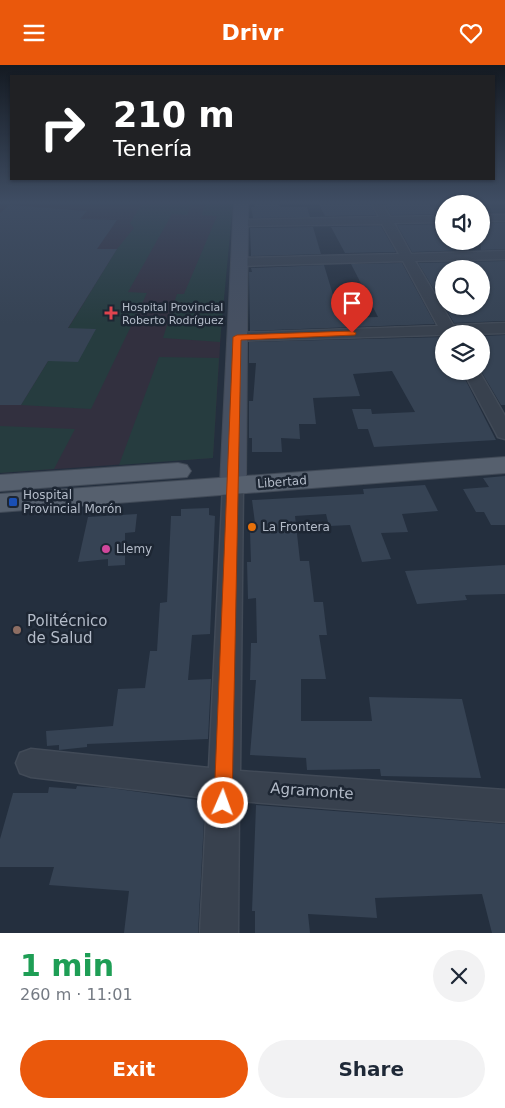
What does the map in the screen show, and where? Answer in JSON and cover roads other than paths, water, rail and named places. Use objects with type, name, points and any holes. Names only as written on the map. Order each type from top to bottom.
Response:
[{"type":"main road","name":"Libertad","points":[[0,503],[505,447]]},
{"type":"main road","name":"Libertad","points":[[0,483],[505,465]]},
{"type":"street","points":[[219,933],[241,243]]},
{"type":"street","points":[[400,243],[445,325]]},
{"type":"street","points":[[241,261],[505,255]]},
{"type":"street","points":[[490,329],[505,328]]},
{"type":"street","points":[[237,337],[435,332]]},
{"type":"street","points":[[476,380],[505,433]]},
{"type":"street","name":"Agramonte","points":[[30,763],[224,785],[505,806]]},
{"type":"place","name":"Hospital Provincial Roberto Rodríguez","points":[[111,313]]},
{"type":"place","name":"Hospital Provincial Morón","points":[[13,502]]},
{"type":"place","name":"La Frontera","points":[[252,527]]},
{"type":"place","name":"Llemy","points":[[106,549]]},
{"type":"place","name":"Politécnico de Salud","points":[[17,630]]}]
